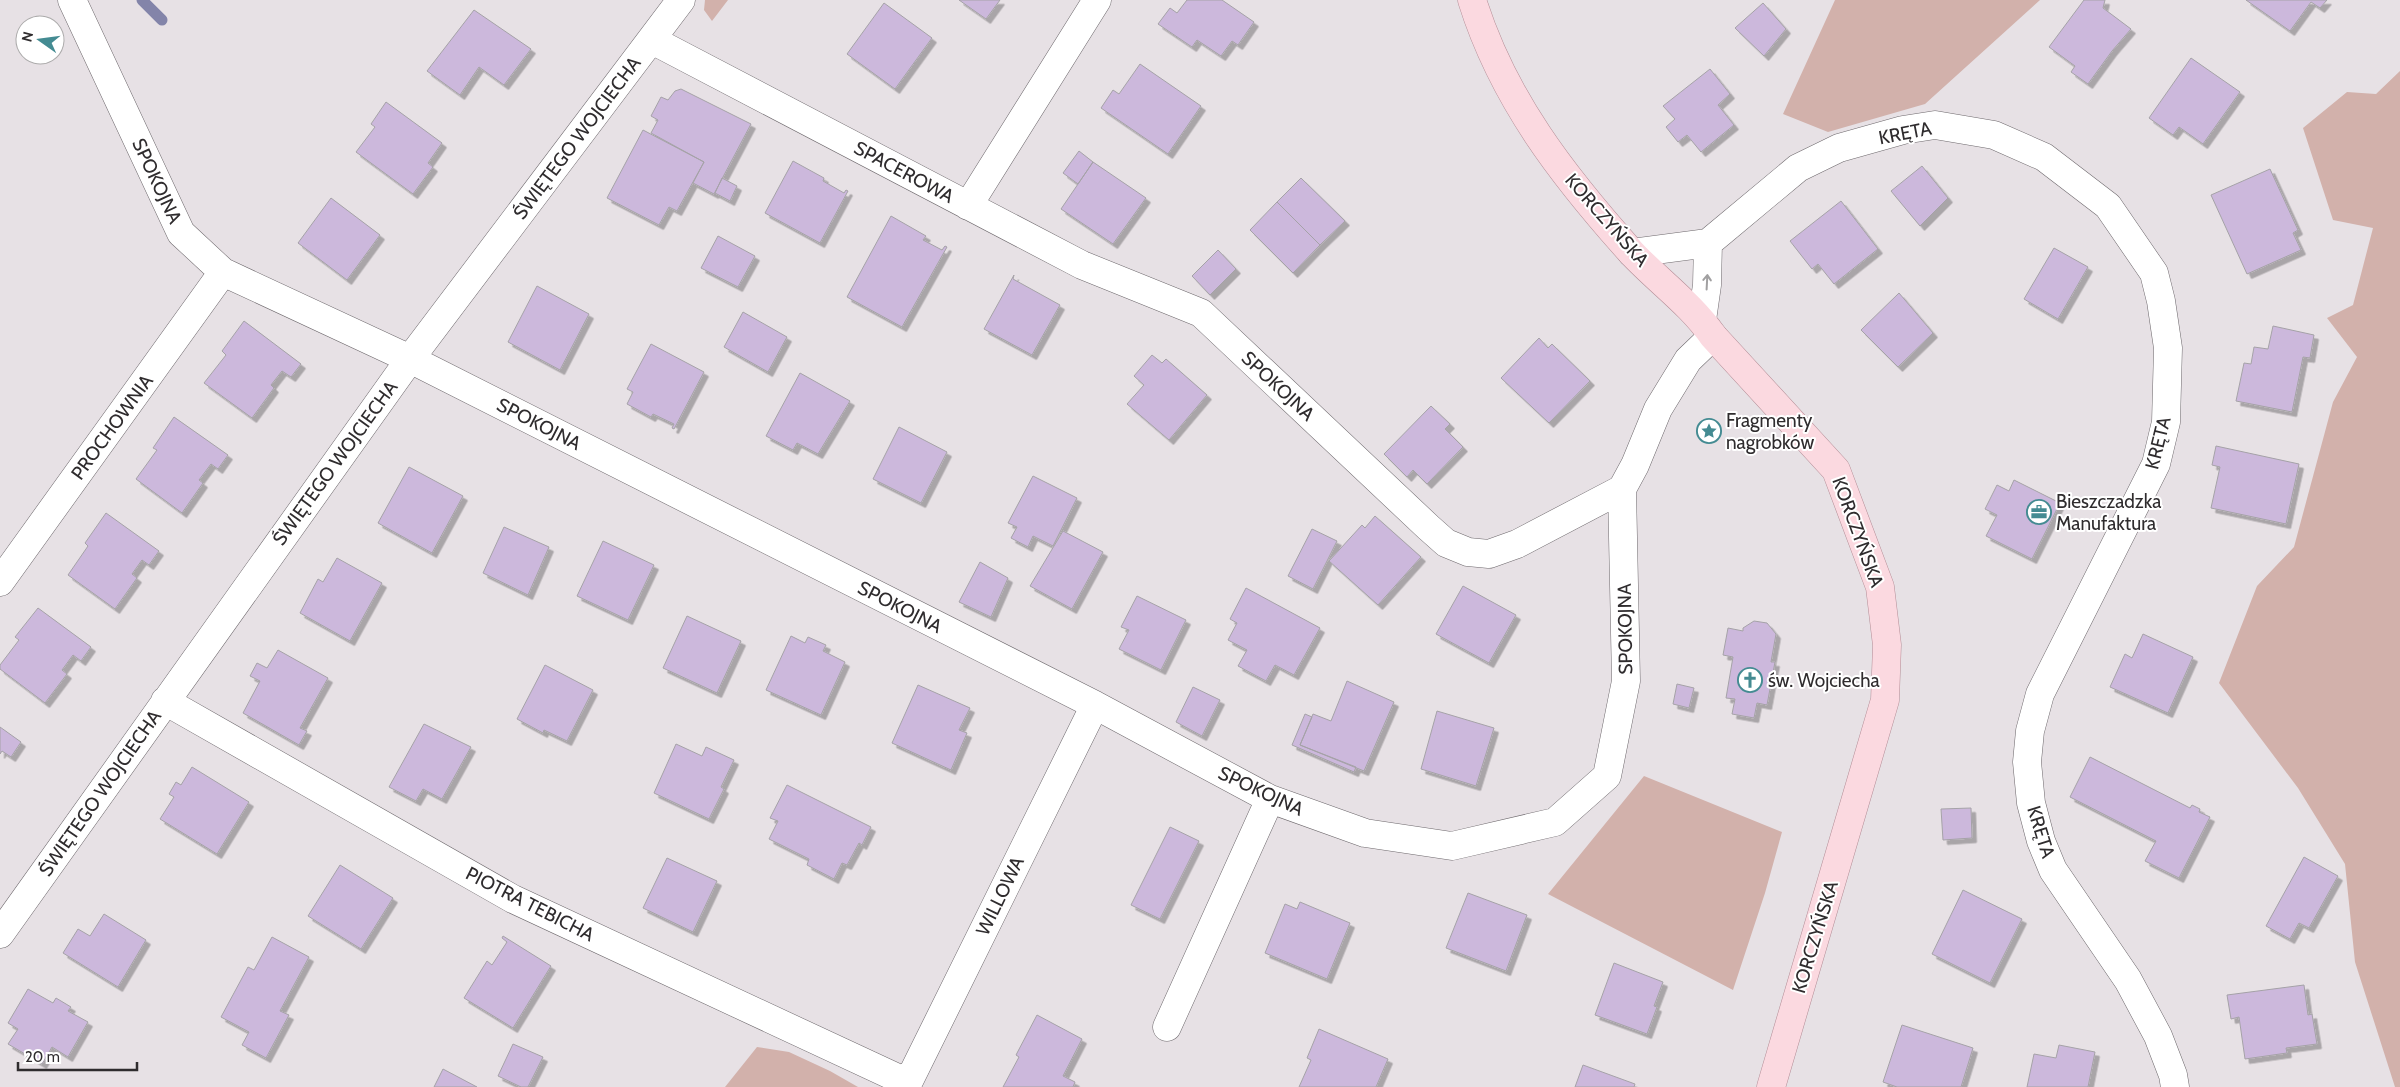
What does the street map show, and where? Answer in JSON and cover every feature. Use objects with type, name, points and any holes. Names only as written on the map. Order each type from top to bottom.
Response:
[{"type":"main road","name":"KORCZYŃSKA","points":[[1472,0],[1492,56],[1517,104],[1574,185],[1632,253],[1708,328],[1836,470],[1880,587],[1887,645],[1885,700],[1771,1087]]},
{"type":"street","name":"SPOKOJNA","points":[[72,0],[181,233],[223,272],[410,359],[1095,706],[1270,799],[1364,832],[1452,846],[1555,822],[1607,776],[1626,681],[1622,489],[1635,465],[1658,409],[1708,328]]},
{"type":"street","name":"ŚWIĘTEGO WOJCIECHA","points":[[0,934],[410,359],[682,0]]},
{"type":"street","name":"SPACEROWA","points":[[652,40],[968,206],[1097,0]]},
{"type":"street","name":"KRĘTA","points":[[1708,243],[1798,168],[1839,148],[1902,130],[1935,125],[1994,135],[2044,158],[2108,206],[2154,273],[2161,302],[2168,348],[2166,422],[2156,464],[2040,694],[2030,731],[2027,762],[2031,803],[2041,840],[2053,870],[2128,980],[2158,1036],[2173,1075],[2175,1087]]},
{"type":"street","name":"SPOKOJNA","points":[[968,206],[1082,265],[1202,314],[1446,544],[1468,552],[1489,554],[1517,544],[1622,489]]},
{"type":"street","points":[[1632,253],[1708,243],[1708,328]]},
{"type":"street","name":"PROCHOWNIA","points":[[0,582],[223,272]]},
{"type":"street","name":"PIOTRA TEBICHA","points":[[165,701],[513,899],[907,1085]]},
{"type":"street","name":"WILLOWA","points":[[907,1085],[1095,706]]},
{"type":"street","points":[[1167,1027],[1270,799]]},
{"type":"shaded area","points":[[705,0],[728,0],[712,21],[704,10]]},
{"type":"shaded area","points":[[1835,0],[2040,0],[1925,104],[1828,132],[1783,114]]},
{"type":"shaded area","points":[[2400,71],[2400,1087],[2395,1087],[2355,962],[2345,864],[2298,788],[2219,683],[2257,586],[2294,547],[2333,402],[2357,357],[2327,318],[2353,305],[2373,228],[2333,220],[2303,128],[2347,92],[2376,94]]},
{"type":"shaded area","points":[[1644,776],[1782,832],[1765,893],[1733,990],[1548,894]]},
{"type":"shaded area","points":[[757,1047],[789,1052],[830,1071],[858,1087],[725,1087]]},
{"type":"building","points":[[959,0],[1000,0],[986,19]]},
{"type":"building","points":[[1187,0],[1222,0],[1254,22],[1238,45],[1232,41],[1221,56],[1197,40],[1192,47],[1158,24],[1170,8],[1177,13]]},
{"type":"building","points":[[2084,0],[2105,0],[2103,8],[2131,29],[2088,84],[2071,72],[2075,66],[2049,47]]},
{"type":"building","points":[[2246,0],[2327,0],[2320,8],[2311,2],[2290,31]]},
{"type":"building","points":[[884,3],[932,38],[895,89],[847,54]]},
{"type":"building","points":[[1763,3],[1786,29],[1764,56],[1735,28]]},
{"type":"building","points":[[474,10],[531,49],[504,85],[479,67],[460,95],[427,71]]},
{"type":"building","points":[[2191,58],[2240,92],[2203,144],[2179,127],[2173,135],[2149,118]]},
{"type":"building","points":[[1140,64],[1201,106],[1168,154],[1101,108],[1113,90],[1119,94]]},
{"type":"building","points":[[1710,69],[1730,94],[1718,105],[1734,125],[1701,152],[1687,135],[1678,142],[1666,127],[1675,119],[1663,106]]},
{"type":"building","points":[[681,89],[751,124],[714,194],[693,183],[704,162],[651,133],[658,120],[651,116],[661,97],[668,100],[675,91]]},
{"type":"building","points":[[386,102],[442,143],[428,163],[433,167],[413,194],[356,152],[375,127],[371,124]]},
{"type":"building","points":[[643,130],[704,162],[677,211],[669,207],[659,225],[607,198]]},
{"type":"building","points":[[1079,151],[1093,162],[1078,184],[1063,173]]},
{"type":"building","points":[[793,161],[824,178],[823,181],[844,193],[846,190],[848,191],[820,243],[765,213]]},
{"type":"building","points":[[1093,162],[1146,198],[1113,244],[1061,209]]},
{"type":"building","points":[[1922,166],[1948,198],[1920,226],[1891,191]]},
{"type":"building","points":[[2270,169],[2298,230],[2293,233],[2301,250],[2247,274],[2211,195]]},
{"type":"building","points":[[722,178],[737,186],[730,201],[715,193]]},
{"type":"building","points":[[1301,178],[1345,221],[1320,245],[1277,202]]},
{"type":"building","points":[[331,198],[380,235],[347,280],[298,243]]},
{"type":"building","points":[[1841,201],[1878,249],[1834,284],[1818,264],[1812,269],[1790,241]]},
{"type":"building","points":[[1277,202],[1320,245],[1293,273],[1250,230]]},
{"type":"building","points":[[891,216],[926,236],[923,240],[942,250],[945,246],[947,247],[902,327],[847,297]]},
{"type":"building","points":[[718,236],[755,256],[738,287],[701,268]]},
{"type":"building","points":[[2054,248],[2088,267],[2058,319],[2024,299]]},
{"type":"building","points":[[1218,250],[1236,269],[1210,295],[1192,276]]},
{"type":"building","points":[[1014,275],[1013,279],[1060,305],[1032,355],[984,329]]},
{"type":"building","points":[[537,286],[589,314],[560,370],[508,342]]},
{"type":"building","points":[[1899,293],[1933,333],[1898,367],[1861,330]]},
{"type":"building","points":[[743,312],[787,337],[768,372],[724,347]]},
{"type":"building","points":[[244,321],[301,364],[291,377],[282,371],[271,385],[274,388],[252,418],[204,383],[226,355],[222,351]]},
{"type":"building","points":[[2273,326],[2314,335],[2310,358],[2303,357],[2292,412],[2236,401],[2244,363],[2251,364],[2254,347],[2268,349]]},
{"type":"building","points":[[1539,338],[1548,348],[1552,344],[1590,381],[1549,423],[1501,378]]},
{"type":"building","points":[[651,344],[704,372],[674,429],[672,428],[674,424],[653,414],[651,417],[627,404],[633,392],[627,389]]},
{"type":"building","points":[[1152,355],[1162,363],[1166,359],[1207,395],[1169,440],[1127,404],[1144,385],[1134,376]]},
{"type":"building","points":[[800,373],[850,401],[818,454],[797,443],[793,450],[766,436]]},
{"type":"building","points":[[1431,406],[1450,424],[1445,429],[1463,447],[1427,484],[1413,470],[1407,477],[1384,454]]},
{"type":"building","points":[[174,417],[228,455],[218,469],[211,464],[199,480],[203,483],[182,513],[136,479],[157,450],[153,448]]},
{"type":"building","points":[[899,427],[947,452],[921,503],[873,479]]},
{"type":"building","points":[[2216,446],[2299,464],[2286,524],[2211,508],[2220,467],[2212,465]]},
{"type":"building","points":[[409,467],[463,496],[432,553],[378,523]]},
{"type":"building","points":[[1033,476],[1077,498],[1053,546],[1033,536],[1028,547],[1011,538],[1017,527],[1008,523]]},
{"type":"building","points":[[2014,480],[2060,503],[2032,559],[1986,536],[1997,515],[1985,509],[1997,485],[2009,491]]},
{"type":"building","points":[[106,513],[159,551],[149,565],[142,560],[132,574],[137,578],[115,609],[68,575],[88,546],[85,543]]},
{"type":"building","points":[[1375,516],[1421,557],[1378,605],[1329,561],[1362,525],[1365,528]]},
{"type":"building","points":[[504,527],[549,547],[528,595],[483,573]]},
{"type":"building","points":[[1312,529],[1337,541],[1313,589],[1288,576]]},
{"type":"building","points":[[1063,531],[1103,552],[1072,609],[1030,586]]},
{"type":"building","points":[[603,541],[654,565],[628,620],[577,596]]},
{"type":"building","points":[[337,558],[382,583],[350,641],[300,613],[318,579],[323,582]]},
{"type":"building","points":[[980,562],[1008,578],[991,617],[959,602]]},
{"type":"building","points":[[1463,586],[1516,615],[1489,663],[1436,634]]},
{"type":"building","points":[[1246,588],[1320,628],[1294,675],[1275,665],[1266,681],[1238,666],[1247,650],[1228,640],[1237,623],[1230,619]]},
{"type":"building","points":[[1137,596],[1186,620],[1161,670],[1119,649],[1129,630],[1121,627]]},
{"type":"building","points":[[38,608],[91,647],[81,661],[73,655],[62,670],[67,674],[45,703],[0,669],[0,665],[19,640],[15,637]]},
{"type":"building","points":[[687,616],[741,641],[717,693],[663,668]]},
{"type":"building","name":"św. Wojciecha","points":[[1754,621],[1767,623],[1776,634],[1771,662],[1775,662],[1767,705],[1757,703],[1754,718],[1732,714],[1735,699],[1726,698],[1733,657],[1723,655],[1728,628],[1743,631],[1743,628]]},
{"type":"building","points":[[2143,634],[2193,657],[2168,713],[2110,687],[2125,654],[2132,658]]},
{"type":"building","points":[[791,636],[805,643],[808,637],[826,645],[823,651],[845,662],[821,715],[766,690]]},
{"type":"building","points":[[278,650],[328,678],[300,728],[307,731],[299,745],[243,713],[260,681],[250,676],[257,663],[267,668]]},
{"type":"building","points":[[545,665],[593,690],[567,741],[544,730],[543,733],[517,719]]},
{"type":"building","points":[[1347,681],[1394,702],[1364,771],[1300,745],[1313,714],[1331,721]]},
{"type":"building","points":[[1677,684],[1694,688],[1689,708],[1673,704]]},
{"type":"building","points":[[918,685],[970,708],[959,730],[967,733],[951,770],[892,743]]},
{"type":"building","points":[[1193,687],[1220,700],[1202,736],[1176,722]]},
{"type":"building","points":[[1437,711],[1494,728],[1476,786],[1421,769]]},
{"type":"building","points":[[1305,714],[1312,717],[1300,745],[1356,767],[1354,772],[1292,745]]},
{"type":"building","points":[[424,724],[471,747],[442,799],[423,789],[416,801],[389,787]]},
{"type":"building","points":[[0,727],[21,742],[11,757],[2,751],[0,754]]},
{"type":"building","points":[[676,744],[702,756],[706,747],[734,760],[721,787],[724,789],[709,819],[654,793]]},
{"type":"building","points":[[2090,757],[2190,808],[2192,805],[2200,809],[2199,812],[2210,817],[2179,878],[2145,861],[2156,841],[2070,797]]},
{"type":"building","points":[[192,767],[249,802],[217,854],[160,819],[174,797],[169,794],[176,782],[181,785]]},
{"type":"building","points":[[787,785],[871,827],[862,845],[859,843],[847,865],[842,863],[834,879],[807,865],[809,859],[769,839],[778,821],[770,818]]},
{"type":"building","points":[[1971,808],[1972,838],[1943,840],[1941,809]]},
{"type":"building","points":[[1170,827],[1199,841],[1160,919],[1131,905]]},
{"type":"building","points":[[2304,857],[2338,876],[2309,928],[2299,923],[2290,939],[2266,926]]},
{"type":"building","points":[[667,858],[717,881],[693,932],[643,908]]},
{"type":"building","points":[[340,865],[393,898],[361,949],[308,916]]},
{"type":"building","points":[[1963,890],[2022,919],[1990,983],[1932,954]]},
{"type":"building","points":[[1468,893],[1527,915],[1506,971],[1446,948]]},
{"type":"building","points":[[1300,902],[1350,923],[1327,979],[1265,953],[1285,904],[1297,909]]},
{"type":"building","points":[[104,914],[146,940],[118,987],[63,953],[78,929],[90,936]]},
{"type":"building","points":[[503,936],[551,966],[513,1028],[464,998],[487,961],[492,965],[507,942],[502,938]]},
{"type":"building","points":[[272,937],[309,957],[280,1011],[289,1015],[266,1058],[242,1045],[249,1032],[221,1017],[248,967],[254,970]]},
{"type":"building","points":[[1614,963],[1663,982],[1654,1006],[1657,1007],[1647,1034],[1595,1015]]},
{"type":"building","points":[[2304,985],[2308,1015],[2312,1014],[2317,1044],[2286,1048],[2287,1053],[2245,1059],[2239,1017],[2231,1019],[2227,995]]},
{"type":"building","points":[[28,989],[53,1003],[56,998],[71,1007],[68,1011],[88,1022],[68,1057],[52,1047],[42,1064],[8,1044],[18,1029],[8,1023]]},
{"type":"building","points":[[1037,1015],[1082,1039],[1063,1076],[1075,1082],[1073,1087],[1003,1087],[1019,1057],[1016,1055]]},
{"type":"building","points":[[1902,1025],[1973,1048],[1961,1087],[1897,1087],[1883,1082]]},
{"type":"building","points":[[1319,1029],[1388,1059],[1376,1087],[1299,1087],[1311,1060],[1307,1058]]},
{"type":"building","points":[[513,1044],[543,1057],[528,1087],[521,1087],[498,1076]]},
{"type":"building","points":[[2059,1045],[2095,1052],[2088,1087],[2027,1087],[2034,1054],[2056,1058]]},
{"type":"building","points":[[1583,1065],[1635,1084],[1634,1087],[1575,1087]]},
{"type":"building","points":[[443,1069],[477,1087],[434,1087]]},
{"type":"waterway","points":[[142,0],[162,20]]},
{"type":"place","name":"Fragmenty nagrobków","points":[[1709,431]]},
{"type":"place","name":"Bieszczadzka Manufaktura","points":[[2039,512]]},
{"type":"place","name":"św. Wojciecha","points":[[1750,680]]}]
